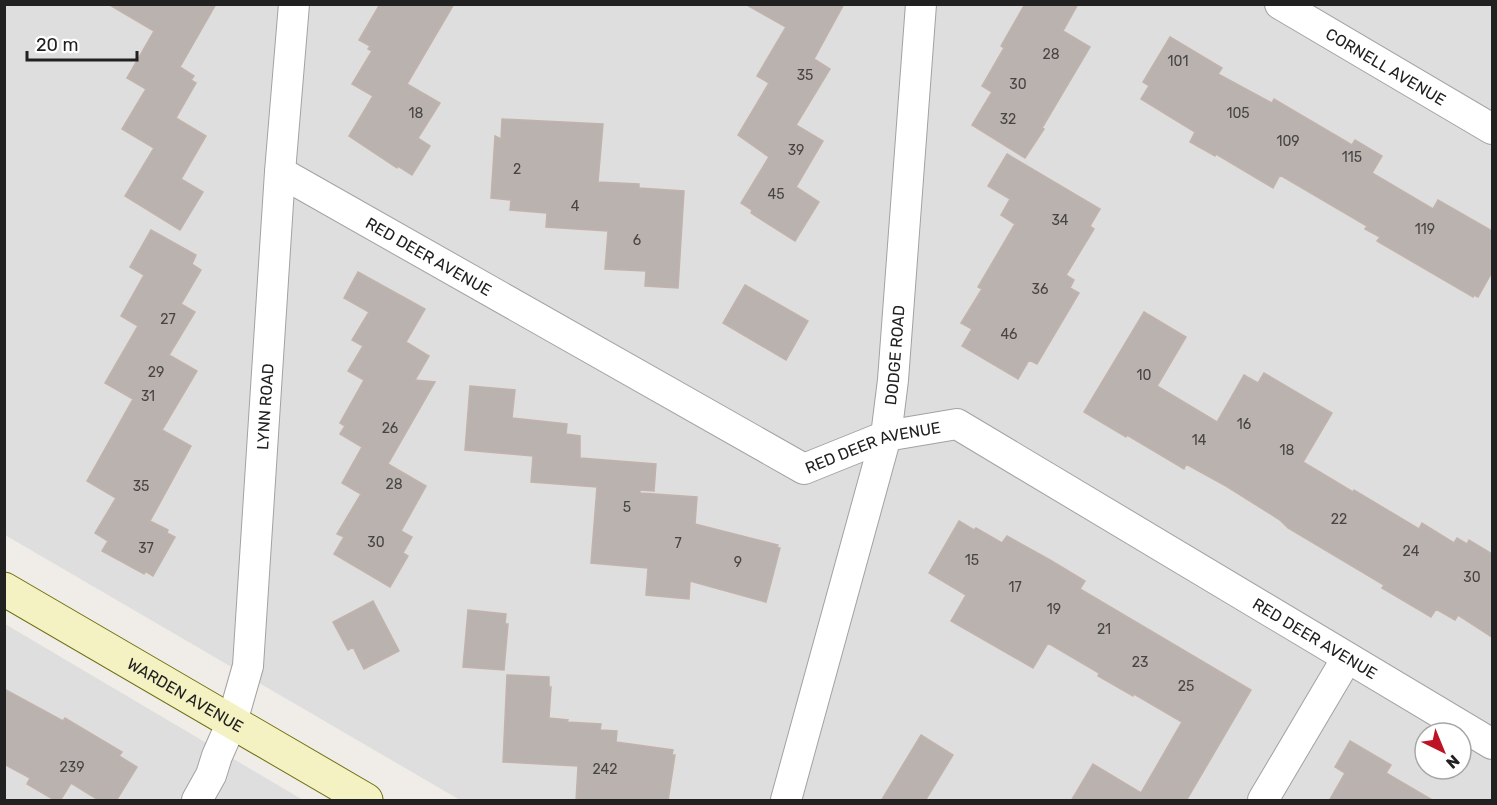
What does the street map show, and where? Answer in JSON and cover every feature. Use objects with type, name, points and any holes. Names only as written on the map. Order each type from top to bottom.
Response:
[{"type":"main road","name":"WARDEN AVENUE","points":[[4,589],[366,801]]},
{"type":"street","name":"LYNN ROAD","points":[[197,801],[212,775],[217,756],[232,722],[249,666],[280,172],[294,4]]},
{"type":"street","name":"DODGE ROAD","points":[[786,801],[886,436],[921,4]]},
{"type":"street","name":"CORNELL AVENUE","points":[[1280,4],[1492,129]]},
{"type":"street","name":"RED DEER AVENUE","points":[[280,172],[804,469],[886,436],[957,424],[1492,744]]},
{"type":"street","points":[[1263,801],[1347,658]]},
{"type":"shaded area","points":[[5,5],[1492,5],[1492,800],[460,800],[5,535]]},
{"type":"shaded area","points":[[5,624],[303,800],[5,800]]},
{"type":"building","points":[[108,4],[216,4],[180,67],[194,76],[191,80],[196,83],[176,118],[206,136],[181,179],[203,192],[180,230],[125,196],[154,148],[122,129],[146,89],[127,78],[154,31]]},
{"type":"building","points":[[380,4],[454,4],[407,84],[440,103],[418,138],[430,146],[412,175],[398,166],[397,168],[349,136],[373,96],[352,84],[372,51],[368,49],[370,46],[359,40]]},
{"type":"building","points":[[745,4],[844,4],[814,59],[830,69],[796,125],[823,141],[796,187],[819,202],[795,241],[751,213],[752,210],[741,203],[769,157],[738,135],[769,83],[757,76],[786,27]]},
{"type":"building","points":[[1025,4],[1078,4],[1063,31],[1090,47],[1025,158],[972,125],[992,92],[982,86],[1004,48],[1001,46]]},
{"type":"building","points":[[1170,37],[1222,68],[1218,74],[1272,103],[1274,99],[1352,145],[1355,140],[1382,156],[1372,173],[1433,209],[1438,200],[1492,231],[1492,272],[1478,297],[1474,295],[1473,297],[1377,241],[1380,237],[1365,229],[1367,226],[1280,175],[1273,188],[1216,154],[1215,156],[1190,142],[1195,132],[1141,99],[1149,86],[1143,82]]},
{"type":"building","points":[[502,119],[603,124],[598,182],[639,184],[639,188],[684,191],[678,288],[645,286],[646,271],[605,269],[608,231],[546,227],[547,213],[510,210],[511,200],[491,198],[495,136],[501,139]]},
{"type":"building","points":[[1007,154],[1100,209],[1090,226],[1094,229],[1066,275],[1074,280],[1070,288],[1079,293],[1037,364],[1029,360],[1018,379],[962,346],[972,329],[961,323],[982,289],[978,287],[1015,224],[1001,215],[1010,199],[988,186]]},
{"type":"building","points":[[151,230],[196,255],[192,264],[201,270],[181,304],[195,312],[169,355],[197,371],[162,430],[191,446],[150,521],[168,530],[167,533],[175,537],[153,576],[145,571],[144,574],[102,551],[108,541],[95,533],[116,498],[87,481],[133,399],[105,383],[138,326],[121,316],[144,275],[130,267]]},
{"type":"building","points":[[358,272],[425,309],[406,342],[429,356],[415,380],[435,382],[388,464],[426,486],[401,531],[412,537],[403,553],[408,556],[390,587],[334,554],[344,537],[337,534],[361,494],[342,483],[362,447],[340,434],[345,426],[340,423],[364,380],[348,371],[363,346],[352,340],[369,312],[344,298]]},
{"type":"building","points":[[745,285],[808,321],[786,360],[723,323]]},
{"type":"building","points":[[1144,312],[1186,337],[1157,386],[1217,422],[1244,375],[1258,383],[1264,373],[1332,413],[1303,462],[1419,529],[1422,523],[1454,543],[1457,538],[1467,544],[1469,540],[1492,554],[1492,637],[1458,615],[1455,620],[1436,609],[1431,617],[1382,588],[1384,585],[1288,528],[1280,520],[1226,486],[1186,464],[1184,469],[1084,412]]},
{"type":"building","points":[[470,386],[515,390],[512,418],[567,424],[566,434],[580,436],[580,458],[656,464],[654,491],[640,490],[640,493],[697,497],[695,524],[778,545],[777,547],[780,548],[766,602],[690,581],[689,599],[646,595],[648,568],[591,563],[597,487],[531,482],[533,456],[465,450]]},
{"type":"building","points":[[959,521],[1002,543],[1007,536],[1050,560],[1085,581],[1080,589],[1251,690],[1186,801],[1071,801],[1093,764],[1141,793],[1182,722],[1098,676],[1099,673],[1048,643],[1033,668],[951,621],[966,595],[929,573]]},
{"type":"building","points":[[373,601],[399,651],[364,669],[353,647],[348,650],[333,622]]},
{"type":"building","points":[[468,610],[506,614],[505,624],[508,624],[504,670],[463,667]]},
{"type":"building","points":[[507,675],[549,677],[549,688],[551,687],[549,718],[568,720],[567,722],[601,724],[600,730],[617,731],[616,742],[673,750],[672,755],[675,755],[668,801],[576,801],[578,766],[503,762]]},
{"type":"building","points":[[4,689],[63,721],[65,718],[122,752],[119,756],[137,767],[116,801],[100,801],[71,783],[60,801],[56,801],[27,784],[30,778],[4,764]]},
{"type":"building","points":[[921,735],[953,755],[925,801],[881,801]]},
{"type":"building","points":[[1350,741],[1391,765],[1386,773],[1434,801],[1329,801],[1345,773],[1335,767]]}]
